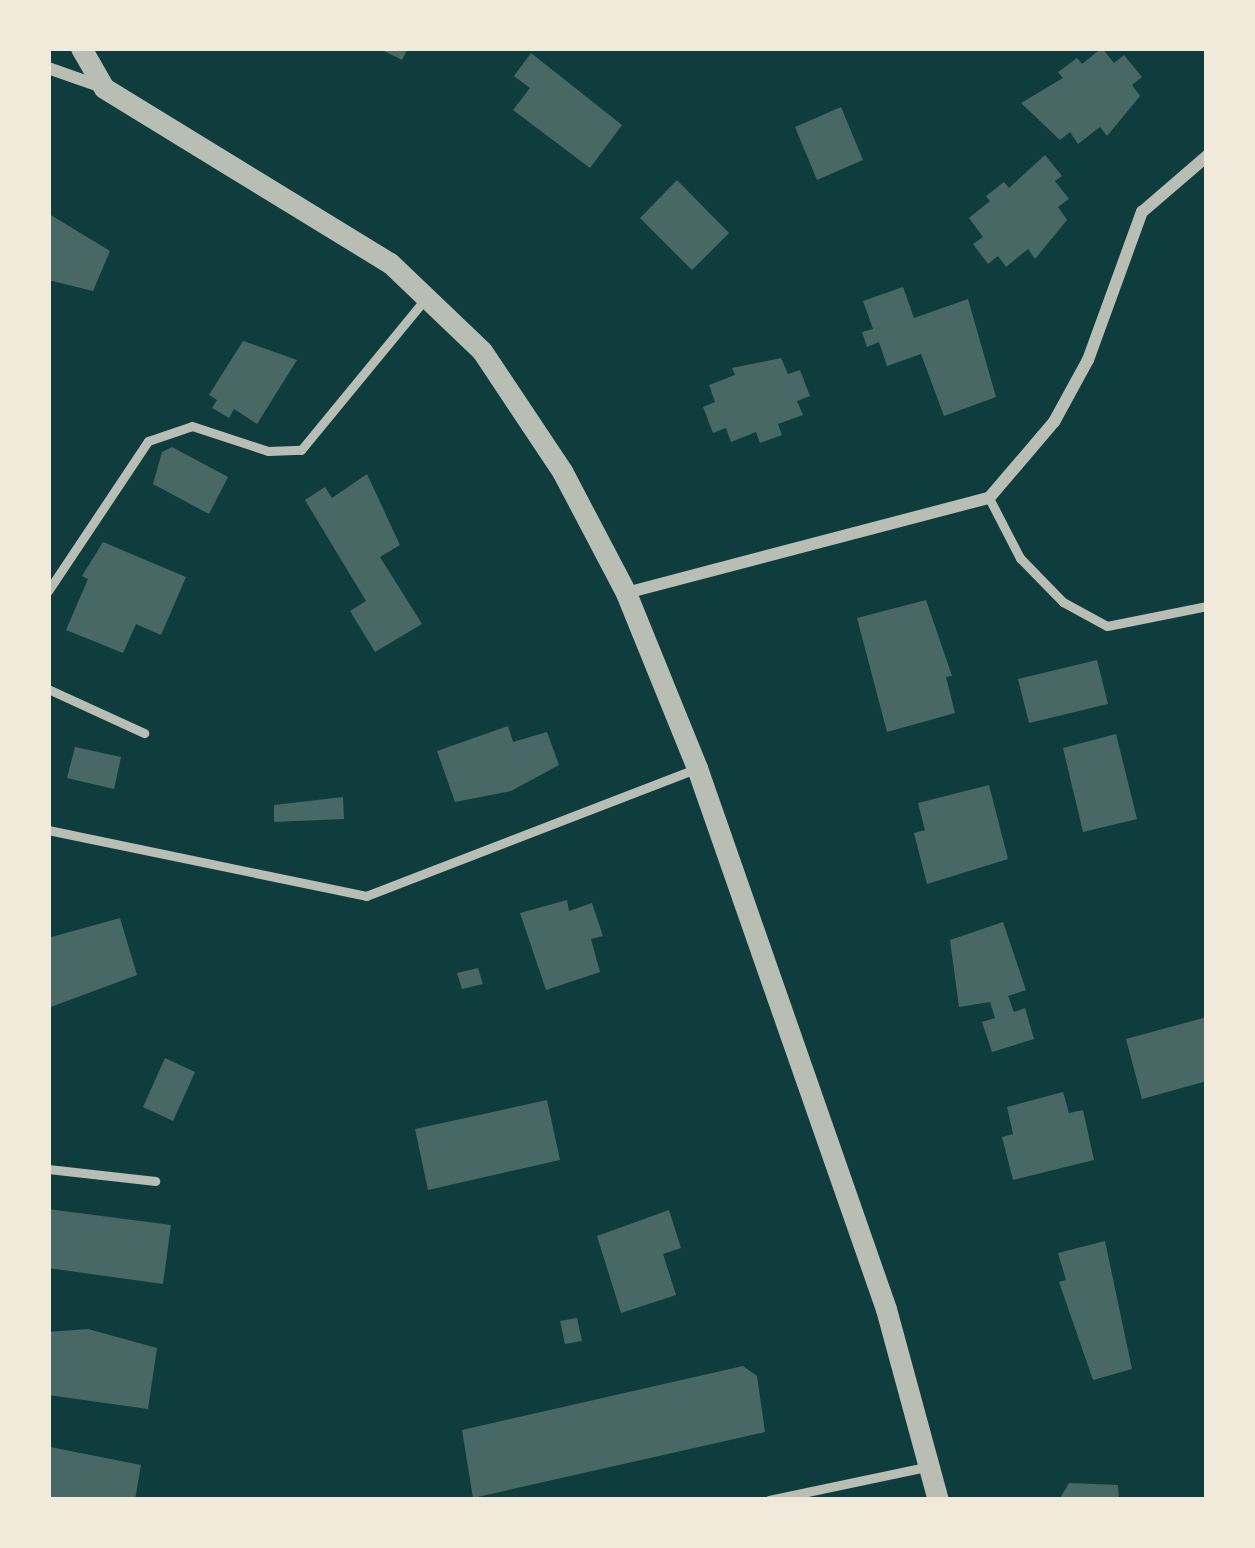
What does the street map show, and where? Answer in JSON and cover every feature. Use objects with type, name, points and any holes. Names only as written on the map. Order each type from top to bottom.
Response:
[{"type":"street","points":[[81,48],[104,88]]},
{"type":"street","points":[[48,68],[104,88],[390,263],[482,351],[562,471],[626,593],[697,768],[886,1309],[938,1500]]},
{"type":"street","points":[[626,593],[988,498],[1054,422],[1077,381],[1142,212],[1207,156]]},
{"type":"lane","points":[[48,591],[148,441],[192,426],[268,451],[301,450],[426,298]]},
{"type":"lane","points":[[988,498],[1020,558],[1064,602],[1106,626],[1207,606]]},
{"type":"lane","points":[[48,689],[144,734]]},
{"type":"lane","points":[[48,830],[366,896],[697,768]]},
{"type":"lane","points":[[48,1169],[154,1181]]},
{"type":"lane","points":[[769,1500],[930,1466]]},
{"type":"building","points":[[378,48],[408,48],[402,60]]},
{"type":"building","points":[[1102,48],[1114,63],[1124,55],[1142,77],[1132,85],[1140,96],[1107,136],[1100,127],[1078,144],[1070,132],[1060,140],[1021,103],[1063,78],[1058,72],[1077,58],[1082,64]]},
{"type":"building","points":[[531,53],[622,125],[590,168],[513,110],[530,88],[514,76]]},
{"type":"building","points":[[841,107],[863,160],[817,180],[795,127]]},
{"type":"building","points":[[1045,155],[1062,176],[1055,181],[1069,199],[1058,207],[1067,220],[1035,259],[1028,249],[1006,267],[998,256],[988,264],[973,244],[983,237],[969,218],[990,201],[986,196],[1004,182],[1009,188]]},
{"type":"building","points":[[677,180],[729,233],[692,270],[640,218]]},
{"type":"building","points":[[49,214],[110,251],[93,291],[48,280]]},
{"type":"building","points":[[903,287],[914,318],[968,299],[996,397],[944,416],[921,354],[887,366],[879,342],[867,347],[862,332],[873,329],[863,301]]},
{"type":"building","points":[[243,341],[297,360],[257,424],[234,409],[229,418],[212,408],[217,400],[209,395]]},
{"type":"building","points":[[781,358],[788,374],[800,370],[810,396],[797,401],[803,415],[778,424],[782,435],[760,443],[756,432],[731,442],[726,428],[713,433],[703,407],[715,402],[709,385],[735,375],[732,368]]},
{"type":"building","points":[[172,447],[228,477],[209,514],[153,484],[162,452]]},
{"type":"building","points":[[367,474],[400,545],[380,557],[422,624],[375,652],[350,611],[366,601],[305,500],[325,487],[332,498]]},
{"type":"building","points":[[103,542],[186,577],[161,635],[136,624],[123,653],[66,630],[88,579],[82,576]]},
{"type":"building","points":[[926,600],[952,676],[946,677],[955,713],[887,732],[857,618]]},
{"type":"building","points":[[1097,660],[1108,704],[1029,723],[1018,679]]},
{"type":"building","points":[[508,726],[513,742],[547,732],[559,765],[511,791],[455,802],[437,751]]},
{"type":"building","points":[[1116,734],[1137,819],[1083,832],[1063,748]]},
{"type":"building","points":[[75,747],[121,757],[114,789],[67,778]]},
{"type":"building","points":[[989,785],[1008,859],[927,884],[914,833],[925,830],[918,803]]},
{"type":"building","points":[[343,797],[344,819],[274,822],[274,805]]},
{"type":"building","points":[[567,900],[569,911],[592,903],[603,936],[591,939],[600,972],[546,990],[520,913]]},
{"type":"building","points":[[120,918],[137,975],[48,1008],[48,938]]},
{"type":"building","points":[[1003,922],[1026,990],[1008,996],[1014,1012],[1025,1008],[1034,1039],[992,1052],[982,1022],[995,1018],[990,1002],[959,1007],[950,940]]},
{"type":"building","points":[[478,968],[483,984],[462,989],[457,973]]},
{"type":"building","points":[[1207,1017],[1207,1081],[1142,1099],[1126,1039]]},
{"type":"building","points":[[165,1058],[195,1072],[173,1121],[143,1107]]},
{"type":"building","points":[[1063,1092],[1069,1113],[1083,1110],[1094,1160],[1013,1180],[1002,1137],[1013,1134],[1007,1107]]},
{"type":"building","points":[[547,1100],[560,1160],[428,1190],[415,1129]]},
{"type":"building","points":[[48,1209],[171,1225],[163,1284],[48,1268]]},
{"type":"building","points":[[669,1210],[681,1248],[663,1254],[676,1295],[621,1313],[597,1236]]},
{"type":"building","points":[[1105,1241],[1132,1369],[1093,1380],[1059,1282],[1066,1280],[1058,1253]]},
{"type":"building","points":[[577,1318],[582,1341],[565,1344],[560,1321]]},
{"type":"building","points":[[88,1329],[157,1348],[148,1409],[48,1395],[48,1332]]},
{"type":"building","points":[[743,1366],[757,1376],[765,1432],[473,1498],[462,1430]]},
{"type":"building","points":[[50,1447],[141,1465],[135,1500],[48,1500]]},
{"type":"building","points":[[1069,1483],[1118,1485],[1119,1500],[1059,1500]]}]
